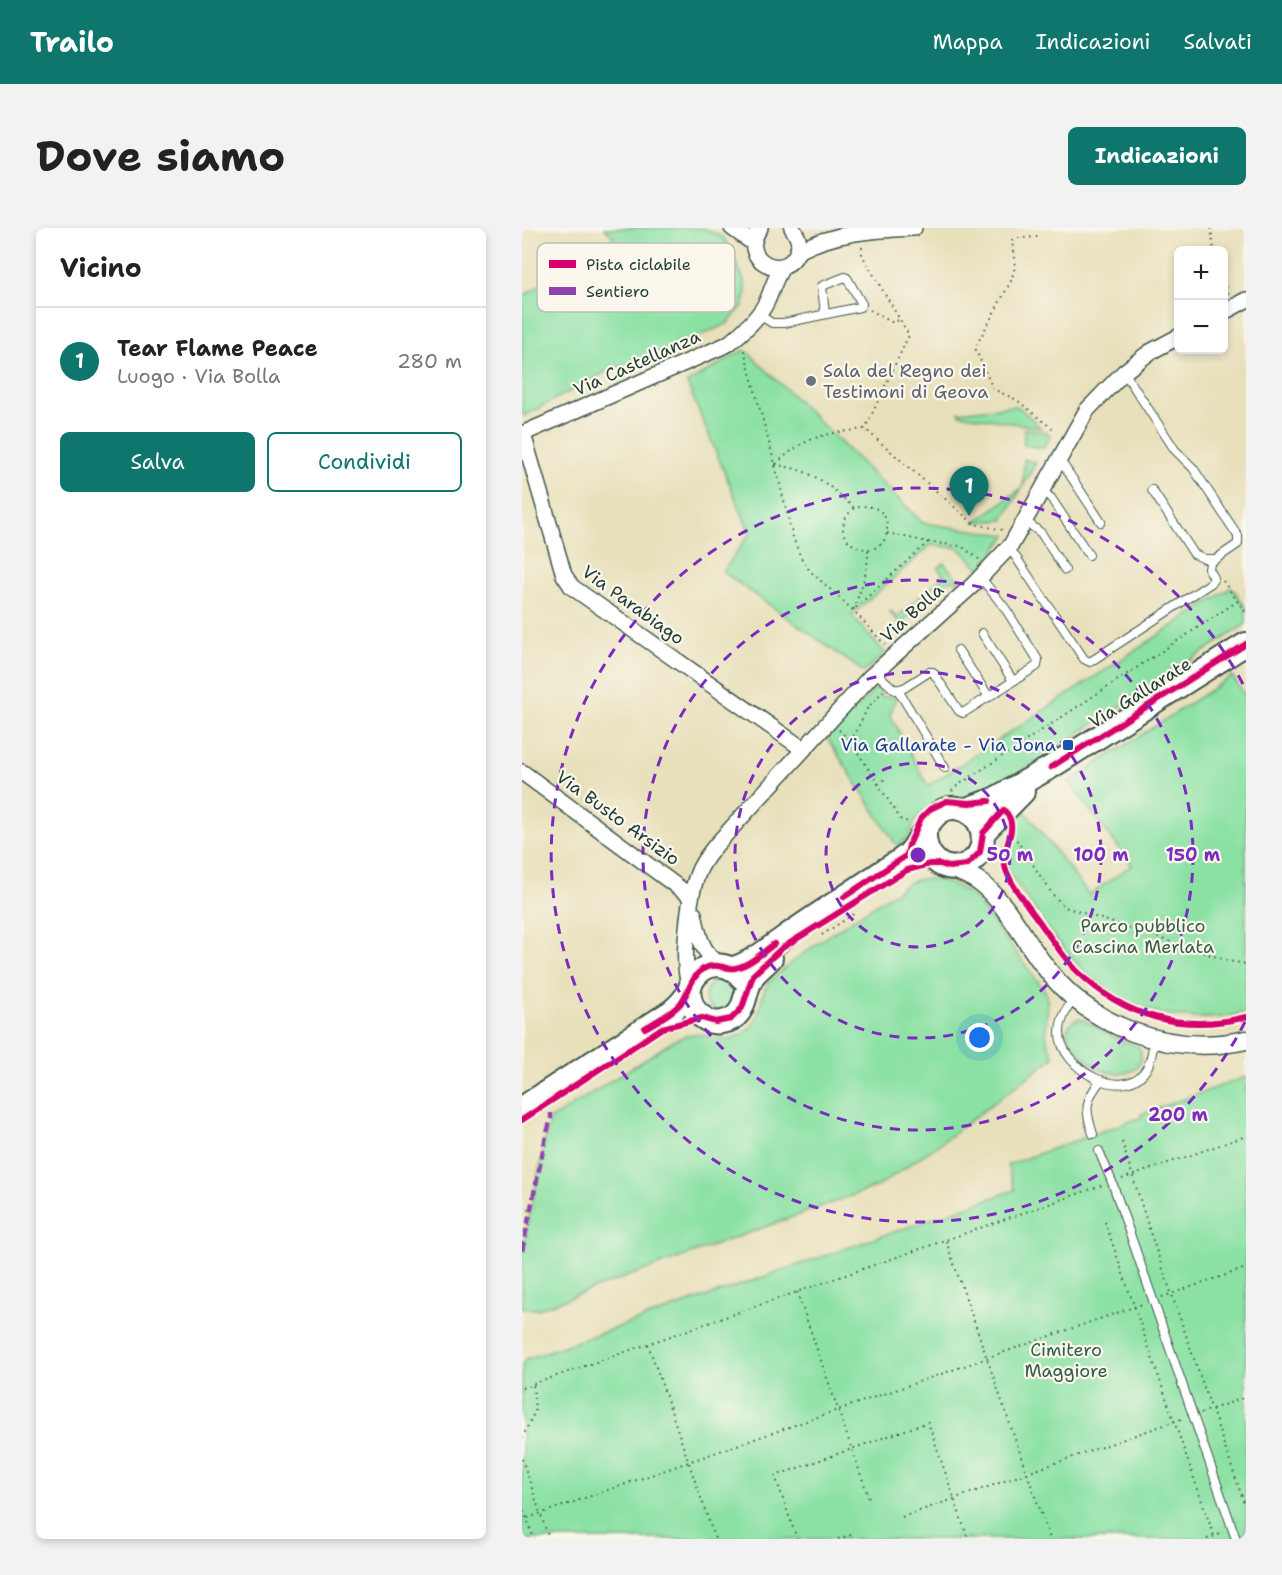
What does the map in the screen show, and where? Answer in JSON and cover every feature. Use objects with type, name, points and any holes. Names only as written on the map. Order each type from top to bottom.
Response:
[{"type":"main road","name":"Via Gallarate","points":[[522,1108],[672,1011],[690,988],[694,977],[702,970],[710,966],[726,967],[747,964],[907,855],[935,815],[954,808],[958,801],[994,799],[1051,767],[1246,644]]},
{"type":"main road","name":"Via Gallarate","points":[[522,1120],[662,1028],[702,1018],[716,1022],[731,1019],[742,1008],[753,975],[782,948],[900,873],[915,867],[967,865],[975,859],[982,840],[1008,822],[1051,767]]},
{"type":"main road","points":[[958,801],[980,823],[982,840]]},
{"type":"main road","points":[[924,833],[927,851],[944,866]]},
{"type":"main road","points":[[726,967],[742,979],[746,994]]},
{"type":"main road","points":[[690,988],[692,1006],[702,1018]]},
{"type":"street","points":[[732,228],[753,243]]},
{"type":"street","points":[[760,228],[753,243],[756,255],[762,262],[772,266],[783,266]]},
{"type":"street","points":[[797,252],[809,245],[844,235],[914,228]]},
{"type":"street","points":[[793,229],[806,233],[844,235]]},
{"type":"street","points":[[793,229],[798,239],[797,252]]},
{"type":"street","name":"Via Castellanza","points":[[523,434],[728,344],[747,328],[758,314],[768,298],[776,276],[797,252]]},
{"type":"street","points":[[758,314],[763,291],[762,262]]},
{"type":"street","points":[[1228,310],[1246,300]]},
{"type":"street","name":"Via Bolla","points":[[690,988],[686,961],[690,896],[698,871],[716,845],[875,672],[981,578],[1010,547],[1087,410],[1107,387],[1150,352],[1174,340]]},
{"type":"street","name":"Via Parabiago","points":[[523,434],[564,575],[572,587],[803,749]]},
{"type":"street","name":"Via Busto Arsizio","points":[[522,772],[690,896]]},
{"type":"street","points":[[982,840],[981,856],[986,874],[1004,910]]},
{"type":"street","points":[[944,866],[977,880],[1004,910],[1053,978],[1073,998],[1104,1019],[1154,1039],[1199,1045],[1246,1040]]},
{"type":"street","points":[[690,896],[700,944],[710,959],[726,967]]},
{"type":"lane","points":[[758,314],[772,323],[784,323],[825,315],[861,306],[845,277],[822,286],[825,315]]},
{"type":"lane","points":[[1010,547],[1084,659],[1090,662],[1211,583],[1214,578],[1209,565],[1238,544],[1239,538],[1193,468],[1175,450],[1124,372]]},
{"type":"lane","points":[[1064,466],[1101,522]]},
{"type":"lane","points":[[1041,490],[1051,498],[1089,555]]},
{"type":"lane","points":[[1152,490],[1194,554],[1209,560],[1218,558]]},
{"type":"lane","points":[[1024,520],[1041,533],[1065,570]]},
{"type":"lane","points":[[875,672],[893,690],[898,690],[931,671],[961,713],[1037,666],[1039,661],[1005,608],[981,578]]},
{"type":"lane","points":[[982,633],[1013,681]]},
{"type":"lane","points":[[958,650],[989,697]]},
{"type":"lane","points":[[898,690],[945,768]]},
{"type":"lane","points":[[1073,998],[1061,1023],[1060,1038],[1063,1047],[1074,1061],[1092,1076],[1120,1084],[1129,1083],[1141,1076],[1152,1056],[1154,1039]]},
{"type":"lane","points":[[1093,1134],[1087,1116],[1087,1104],[1091,1092],[1101,1080]]},
{"type":"lane","points":[[1099,1151],[1112,1182],[1236,1539]]},
{"type":"path","points":[[1211,228],[1213,246]]},
{"type":"path","points":[[1018,238],[1038,237]]},
{"type":"path","points":[[1012,239],[1015,267],[1011,281],[975,348],[993,389],[1017,400],[1055,430]]},
{"type":"path","points":[[861,245],[862,255],[909,335],[865,429]]},
{"type":"path","points":[[861,306],[891,321],[900,320]]},
{"type":"path","points":[[744,350],[776,465],[793,537],[801,558],[810,571],[853,610],[887,647]]},
{"type":"path","points":[[776,465],[787,454],[816,436],[865,429],[974,524],[1006,530]]},
{"type":"path","points":[[776,465],[790,466],[814,475],[829,485],[854,508]]},
{"type":"path","points":[[862,505],[871,506],[885,516],[888,525],[887,533],[877,547],[868,550],[860,549],[846,539],[843,531],[844,522],[854,508],[862,505]]},
{"type":"path","points":[[887,533],[961,546],[982,562]]},
{"type":"path","points":[[853,610],[928,542]]},
{"type":"path","points":[[853,610],[868,567],[868,550]]},
{"type":"path","points":[[1214,578],[1222,579],[1246,613]]},
{"type":"path","points":[[958,801],[957,786],[1238,602]]},
{"type":"path","points":[[852,742],[867,709],[888,685]]},
{"type":"path","points":[[834,727],[852,742],[901,820]]},
{"type":"path","points":[[878,784],[885,779]]},
{"type":"path","points":[[1008,822],[1008,841]]},
{"type":"path","points":[[1008,822],[1053,895],[1065,907],[1246,964]]},
{"type":"path","points":[[822,934],[855,913]]},
{"type":"path","points":[[522,1388],[1246,1136]]},
{"type":"path","points":[[1122,1142],[1131,1176],[1246,1508]]},
{"type":"path","points":[[1104,1222],[1215,1539]]},
{"type":"path","points":[[945,1240],[1050,1539]]},
{"type":"path","points":[[522,1520],[1246,1268]]},
{"type":"path","points":[[797,1292],[870,1502]]},
{"type":"path","points":[[648,1344],[715,1539]]},
{"type":"path","points":[[522,1438],[535,1411],[533,1384]]},
{"type":"path","points":[[902,1517],[1246,1397]]},
{"type":"path","points":[[797,1539],[775,1476],[928,1422],[968,1539]]},
{"type":"path","points":[[522,1460],[549,1539]]},
{"type":"path","points":[[522,1505],[534,1539]]},
{"type":"path","points":[[838,1539],[854,1533]]},
{"type":"green space","points":[[604,228],[703,228],[724,238],[726,243],[605,243],[614,237]]},
{"type":"green space","points":[[735,261],[744,280],[746,293],[743,306],[727,324],[662,352],[611,369],[524,416],[522,412],[522,297],[537,287],[537,312],[735,312]]},
{"type":"green space","points":[[744,350],[923,523],[1007,535],[980,569],[959,548],[931,545],[855,612],[852,616],[885,653],[864,672],[723,572],[750,533],[687,383]]},
{"type":"green space","points":[[1019,407],[1041,428],[959,412]]},
{"type":"green space","points":[[1024,429],[1046,432],[1050,436],[1043,448],[1024,445]]},
{"type":"green space","points":[[1024,459],[1036,463],[1023,485]]},
{"type":"green space","points":[[1021,488],[1003,520],[975,522]]},
{"type":"green space","points":[[944,563],[959,581],[949,581],[900,624],[890,612],[897,617],[944,576],[938,568]]},
{"type":"green space","points":[[1232,587],[1246,608],[1246,624],[983,796],[947,799],[925,810],[914,823],[908,837],[897,846],[827,738],[877,687],[882,697],[896,697],[890,715],[928,786]]},
{"type":"green space","name":"Parco pubblico Cascina Merlata","points":[[1232,676],[1246,697],[1246,1012],[1212,1018],[1177,1016],[1146,1009],[1120,998],[1077,964],[1059,943],[1008,871],[1004,863],[1006,846],[1012,835],[1015,819],[1025,811],[1089,895],[1132,865],[1069,782]]},
{"type":"green space","points":[[920,879],[950,883],[975,899],[1046,992],[1047,1037],[1054,1057],[941,1143],[878,1186],[538,1309],[522,1308],[522,1251],[551,1119],[675,1040],[694,1034],[732,1039],[747,1031],[757,1017],[763,993],[771,980],[839,929],[910,882]]},
{"type":"green space","points":[[720,981],[730,986],[735,996],[730,1006],[720,1011],[710,1006],[705,996],[710,986]]},
{"type":"green space","points":[[1079,1018],[1138,1047],[1141,1055],[1137,1067],[1126,1073],[1112,1073],[1100,1069],[1087,1060],[1079,1053],[1069,1037],[1068,1030],[1071,1023]]},
{"type":"green space","name":"Cimitero Maggiore","points":[[1246,1077],[1246,1539],[522,1539],[522,1363],[526,1359],[1015,1190],[1007,1165]]},
{"type":"marked path","points":[[522,1251],[551,1113]]},
{"type":"cycle path","points":[[1051,767],[1246,644]]},
{"type":"cycle path","points":[[844,897],[907,855],[921,818],[930,809],[947,801],[969,803],[989,801]]},
{"type":"cycle path","points":[[1004,810],[1011,824],[1004,862],[1009,877],[1062,954],[1095,987],[1134,1010],[1177,1022],[1222,1022],[1246,1017]]},
{"type":"cycle path","points":[[522,1120],[662,1028],[702,1018],[716,1022],[731,1019],[742,1008],[753,975],[782,948],[907,870],[930,864],[949,867],[967,865],[980,852],[983,833],[1001,813]]},
{"type":"cycle path","points":[[645,1028],[680,1004],[696,976],[703,969],[712,966],[735,968],[756,958],[774,944]]},
{"type":"place","name":"Sala del Regno dei Testimoni di Geova","points":[[811,381]]},
{"type":"place","name":"Tear Flame Peace","points":[[969,516]]},
{"type":"place","name":"Via Gallarate - Via Jona","points":[[1068,745]]}]
